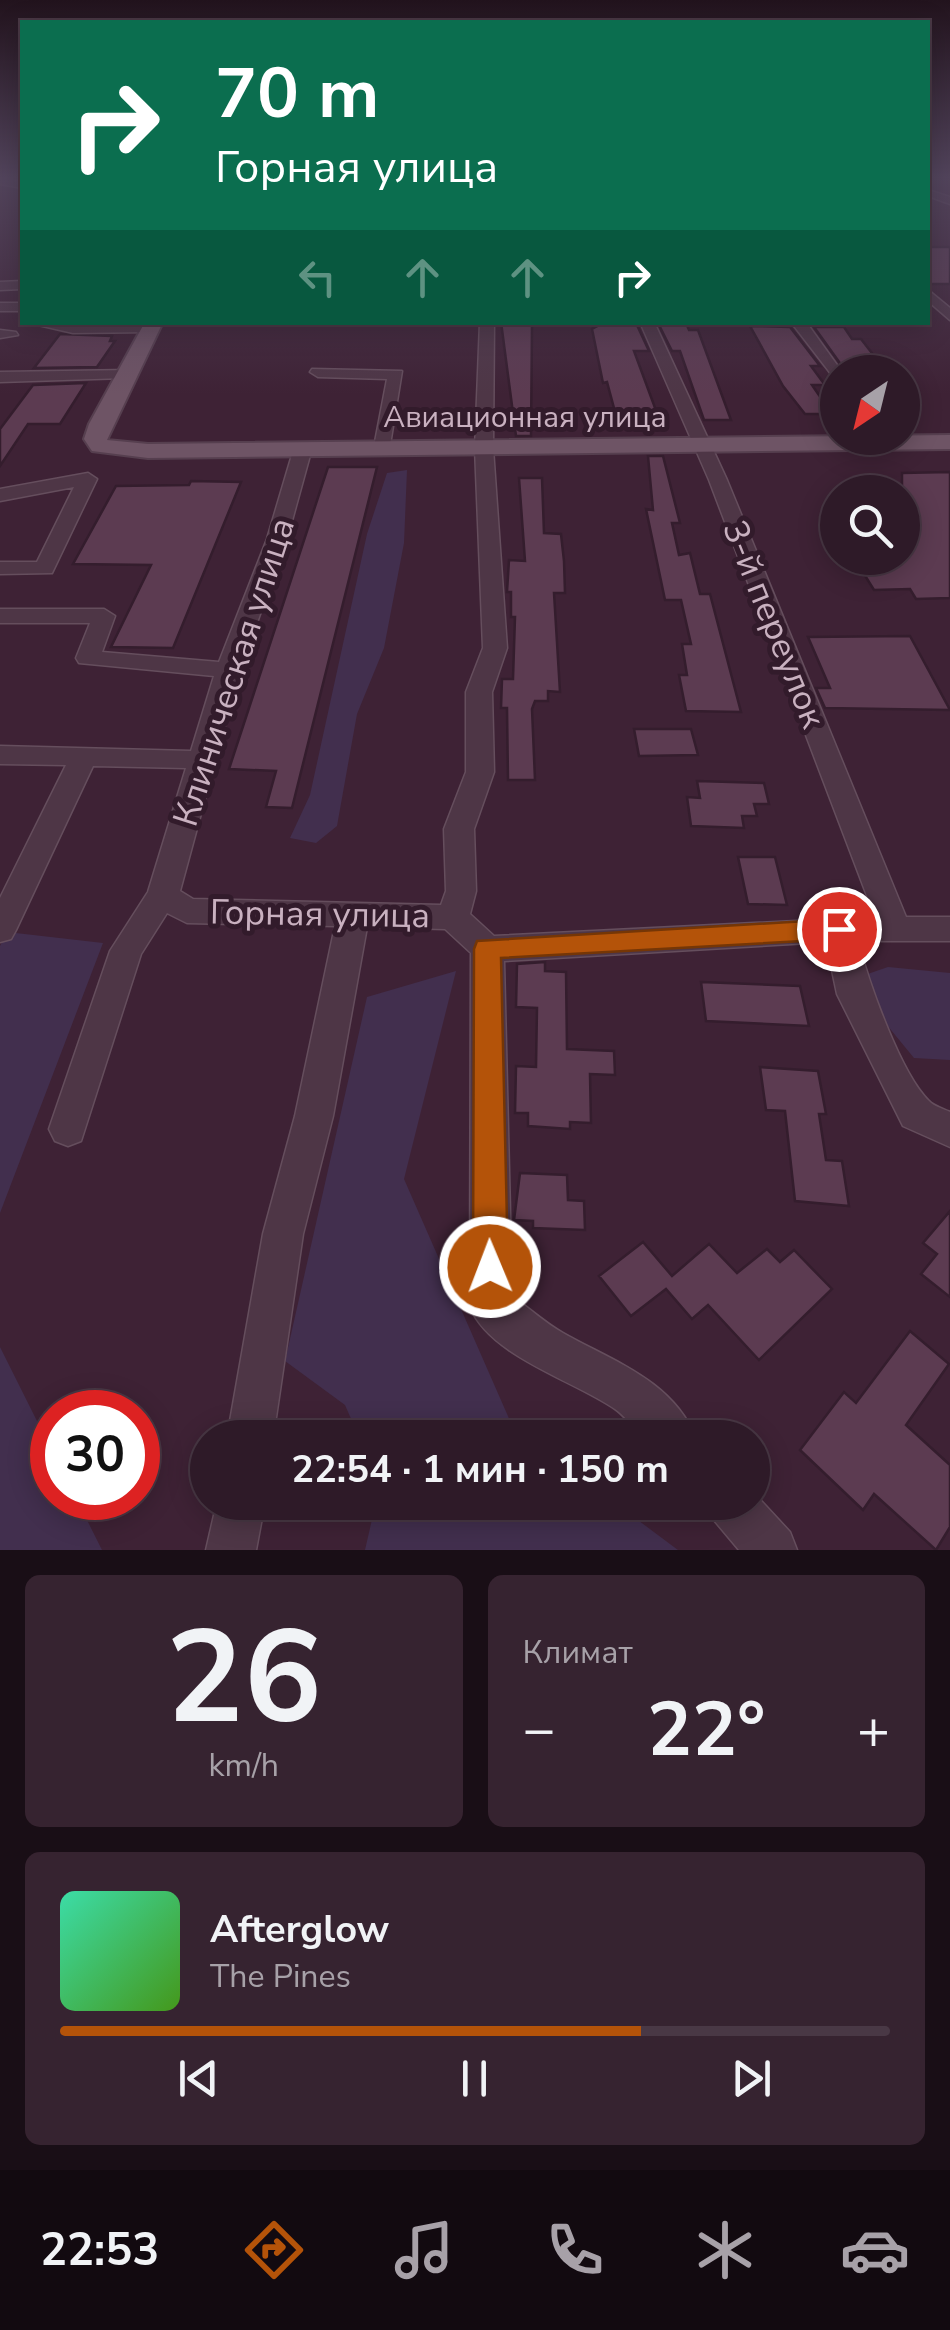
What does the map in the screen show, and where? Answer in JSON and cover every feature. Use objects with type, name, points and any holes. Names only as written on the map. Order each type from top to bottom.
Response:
[{"type":"main road","points":[[100,446],[94,438],[152,325]]},
{"type":"main road","name":"Авиационная улица","points":[[920,441],[950,442]]},
{"type":"main road","name":"Авиационная улица","points":[[100,446],[148,451],[702,447],[820,442]]},
{"type":"street","points":[[930,296],[950,316]]},
{"type":"street","points":[[76,326],[152,325]]},
{"type":"street","points":[[453,917],[461,890],[460,829],[480,772],[479,692],[495,648],[484,448],[488,325]]},
{"type":"street","name":"3-й переулок","points":[[648,325],[702,447],[895,928]]},
{"type":"street","points":[[800,325],[822,355]]},
{"type":"street","points":[[318,372],[396,374],[383,448]]},
{"type":"street","points":[[0,377],[125,373]]},
{"type":"street","points":[[8,616],[44,568],[100,446]]},
{"type":"street","name":"Клиническая улица","points":[[68,1130],[126,951],[163,895],[228,670],[277,539],[304,448]]},
{"type":"street","points":[[0,494],[88,479]]},
{"type":"street","points":[[0,568],[44,568]]},
{"type":"street","points":[[8,616],[104,616],[88,658],[228,670]]},
{"type":"street","points":[[0,755],[204,760]]},
{"type":"street","points":[[0,930],[84,757]]},
{"type":"street","name":"Горная улица","points":[[163,895],[187,911],[453,917],[487,949]]},
{"type":"street","points":[[253,1420],[282,1234],[314,1116],[354,913]]},
{"type":"street","points":[[839,929],[854,994],[899,1084],[916,1114],[950,1130]]},
{"type":"street","points":[[657,1420],[634,1394],[545,1347],[491,1307],[487,949],[839,929],[950,929]]},
{"type":"street","points":[[231,1550],[237,1520]]},
{"type":"street","points":[[746,1520],[772,1550]]},
{"type":"shaded area","points":[[407,470],[404,543],[384,648],[357,714],[337,826],[316,843],[290,838],[310,795],[367,534],[387,473]]},
{"type":"shaded area","points":[[7,932],[103,943],[0,1213],[0,946]]},
{"type":"shaded area","points":[[888,967],[950,973],[950,1060],[914,1058],[850,980]]},
{"type":"shaded area","points":[[456,971],[404,1179],[510,1420],[352,1420],[345,1405],[285,1361],[367,997]]},
{"type":"shaded area","points":[[0,1347],[30,1407],[30,1520],[87,1520],[102,1550],[0,1550]]},
{"type":"shaded area","points":[[372,1520],[638,1520],[678,1550],[365,1550]]},
{"type":"building","points":[[930,249],[950,249],[950,284],[930,284]]},
{"type":"building","points":[[501,325],[532,326],[531,436],[516,436]]},
{"type":"building","points":[[599,325],[637,325],[649,351],[634,351],[661,424],[618,423],[607,382],[603,383],[592,329]]},
{"type":"building","points":[[659,325],[687,325],[689,330],[698,330],[731,420],[704,420],[680,351],[672,351]]},
{"type":"building","points":[[750,326],[790,327],[820,366],[811,366],[820,378],[820,385],[812,385],[820,397],[820,414],[805,414],[783,386]]},
{"type":"building","points":[[814,327],[844,327],[852,339],[861,339],[873,355],[834,355]]},
{"type":"building","points":[[60,334],[112,336],[110,341],[115,341],[97,367],[34,368]]},
{"type":"building","points":[[86,383],[60,424],[28,424],[0,466],[0,429],[33,385]]},
{"type":"building","points":[[648,456],[663,456],[680,523],[672,523],[679,555],[690,553],[700,594],[710,594],[741,712],[686,711],[679,675],[687,675],[682,644],[691,644],[681,600],[665,600],[646,509],[653,510]]},
{"type":"building","points":[[328,467],[377,467],[292,808],[266,807],[276,771],[229,769]]},
{"type":"building","points":[[950,472],[950,598],[916,599],[910,589],[874,590],[865,575],[920,575],[920,475],[902,473]]},
{"type":"building","points":[[519,478],[542,478],[544,533],[561,534],[564,561],[565,593],[554,593],[560,692],[548,691],[548,701],[535,701],[532,709],[535,780],[508,780],[507,708],[501,708],[502,679],[513,679],[515,617],[511,617],[511,592],[507,592],[509,560],[525,561]]},
{"type":"building","points":[[191,481],[241,482],[173,648],[111,647],[151,565],[73,564],[116,486],[189,485]]},
{"type":"building","points":[[910,636],[950,710],[825,708],[816,688],[830,688],[808,637]]},
{"type":"building","points":[[634,729],[691,729],[698,755],[639,756]]},
{"type":"building","points":[[697,781],[764,783],[769,804],[754,804],[757,816],[742,816],[744,828],[691,826],[687,797],[700,798]]},
{"type":"building","points":[[738,857],[775,857],[787,905],[748,904]]},
{"type":"building","points":[[545,962],[545,971],[566,972],[567,1049],[614,1051],[615,1075],[590,1074],[591,1123],[570,1122],[570,1129],[528,1126],[528,1113],[515,1113],[516,1066],[536,1067],[537,1008],[516,1007],[517,964]]},
{"type":"building","points":[[701,982],[800,986],[809,1026],[706,1021]]},
{"type":"building","points":[[760,1067],[818,1071],[826,1114],[819,1114],[826,1160],[842,1161],[849,1206],[795,1201],[785,1111],[766,1110]]},
{"type":"building","points":[[520,1173],[567,1175],[568,1200],[584,1201],[585,1230],[533,1228],[533,1221],[514,1220]]},
{"type":"building","points":[[950,1211],[950,1297],[921,1274],[937,1254],[923,1243]]},
{"type":"building","points":[[643,1242],[672,1276],[709,1244],[737,1273],[767,1249],[780,1262],[794,1250],[832,1289],[759,1360],[708,1305],[692,1319],[666,1289],[631,1316],[599,1276]]},
{"type":"building","points":[[910,1331],[949,1364],[906,1425],[950,1465],[950,1527],[936,1550],[874,1494],[863,1510],[800,1450],[844,1392],[856,1403]]},
{"type":"route","points":[[490,1267],[487,949],[839,929]]}]
